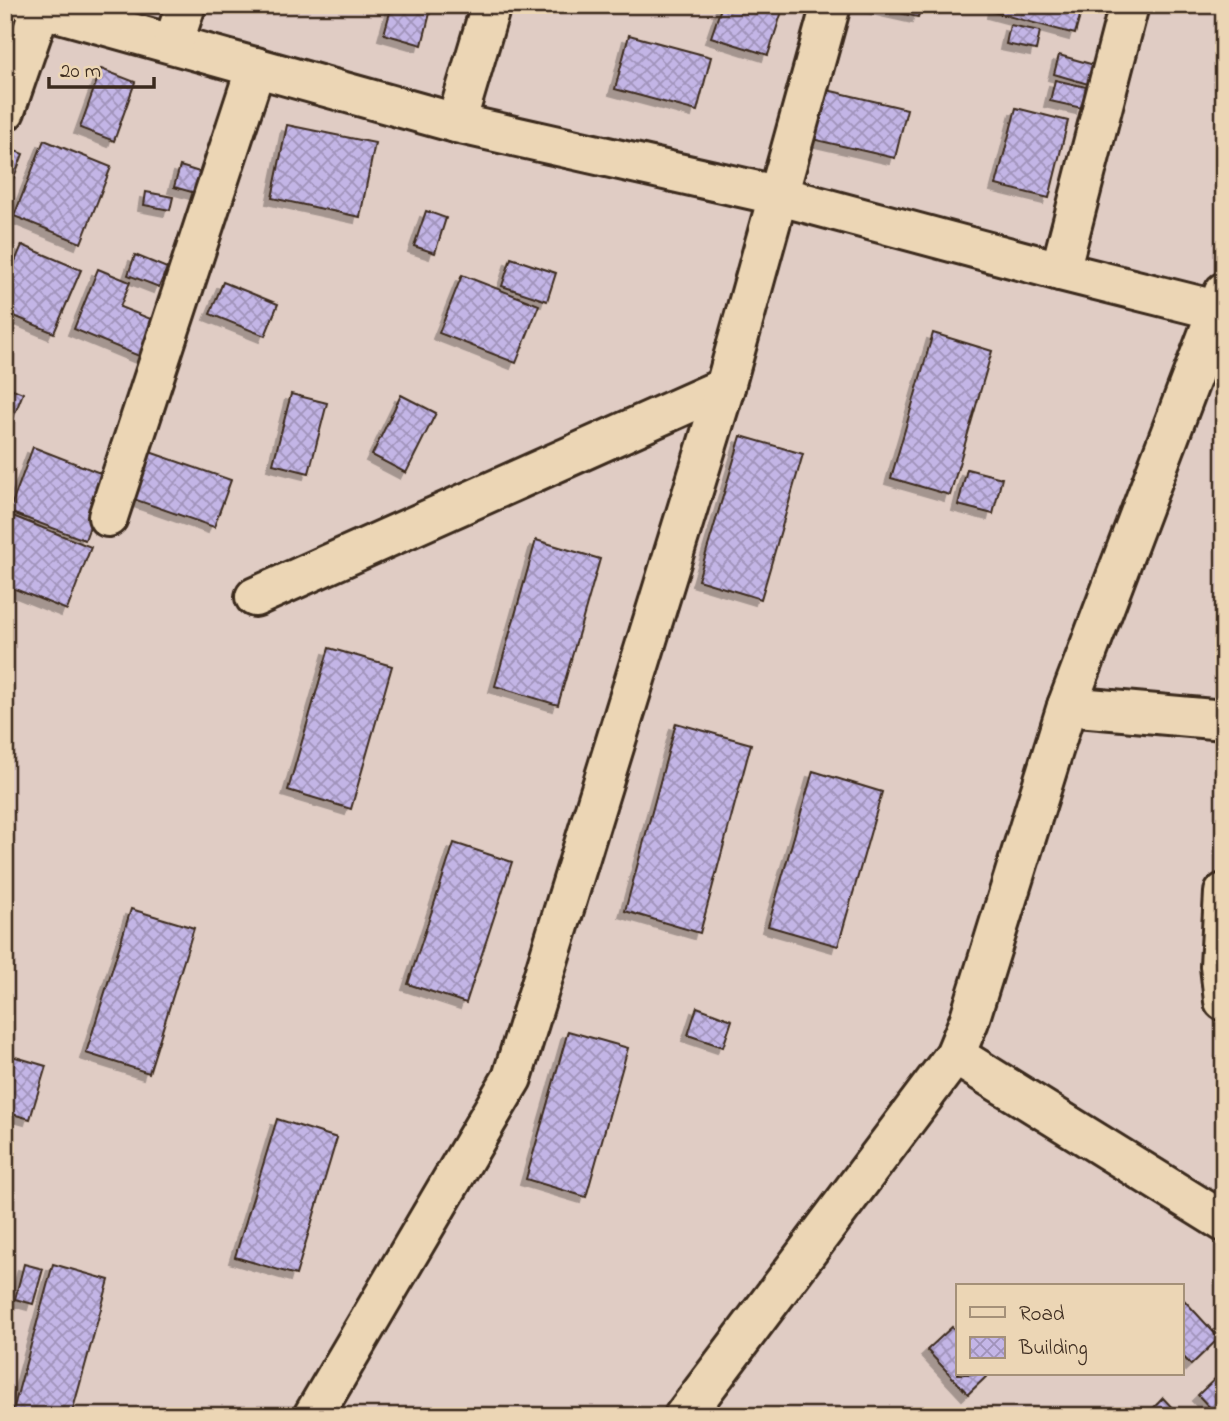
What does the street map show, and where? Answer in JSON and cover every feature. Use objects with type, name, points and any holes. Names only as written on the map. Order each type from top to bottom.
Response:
[{"type":"street","points":[[173,44],[186,5]]},
{"type":"street","points":[[456,123],[491,5]]},
{"type":"street","points":[[313,1416],[512,1078],[725,387],[776,195],[831,5]]},
{"type":"street","points":[[1060,271],[1129,5]]},
{"type":"street","points":[[5,111],[36,6],[456,123],[776,195],[1060,271],[1222,305],[1067,706],[969,1021],[955,1055],[684,1416]]},
{"type":"street","points":[[108,517],[256,67]]},
{"type":"street","points":[[255,597],[725,387]]},
{"type":"street","points":[[1067,706],[1224,720]]},
{"type":"street","points":[[1224,893],[1220,966],[1224,1001]]},
{"type":"street","points":[[955,1055],[1224,1222]]},
{"type":"building","points":[[392,5],[432,5],[422,45],[384,34]]},
{"type":"building","points":[[722,5],[784,5],[768,55],[711,37]]},
{"type":"building","points":[[864,5],[921,5],[918,17]]},
{"type":"building","points":[[994,5],[1083,5],[1075,34],[993,12]]},
{"type":"building","points":[[1010,25],[1040,31],[1036,50],[1006,44]]},
{"type":"building","points":[[629,35],[711,57],[697,111],[615,89]]},
{"type":"building","points":[[1059,55],[1094,65],[1088,84],[1054,74]]},
{"type":"building","points":[[101,69],[135,82],[114,141],[80,128]]},
{"type":"building","points":[[1055,80],[1086,87],[1082,108],[1050,101]]},
{"type":"building","points":[[823,89],[907,109],[895,158],[812,139]]},
{"type":"building","points":[[1016,108],[1068,121],[1049,198],[996,185]]},
{"type":"building","points":[[287,125],[375,143],[360,217],[272,198]]},
{"type":"building","points":[[44,140],[111,167],[81,243],[14,216]]},
{"type":"building","points":[[8,148],[23,154],[5,200],[5,154]]},
{"type":"building","points":[[180,166],[212,176],[206,196],[174,187]]},
{"type":"building","points":[[146,192],[173,197],[170,210],[144,205]]},
{"type":"building","points":[[426,211],[446,218],[435,253],[414,246]]},
{"type":"building","points":[[22,245],[81,270],[54,333],[5,312],[5,285]]},
{"type":"building","points":[[135,255],[167,268],[159,287],[128,275]]},
{"type":"building","points":[[511,258],[556,273],[547,301],[502,286]]},
{"type":"building","points":[[98,269],[130,282],[120,307],[166,325],[151,361],[74,329]]},
{"type":"building","points":[[462,275],[539,305],[516,363],[439,333]]},
{"type":"building","points":[[223,282],[278,304],[265,336],[210,314]]},
{"type":"building","points":[[933,333],[992,351],[950,495],[891,478]]},
{"type":"building","points":[[5,386],[23,393],[13,418],[5,415]]},
{"type":"building","points":[[291,394],[327,403],[309,473],[273,464]]},
{"type":"building","points":[[401,395],[436,413],[406,473],[372,455]]},
{"type":"building","points":[[741,436],[803,454],[761,599],[698,580]]},
{"type":"building","points":[[33,447],[108,476],[85,540],[9,512]]},
{"type":"building","points":[[138,448],[231,480],[214,527],[122,495]]},
{"type":"building","points":[[967,469],[1002,478],[993,514],[958,505]]},
{"type":"building","points":[[5,513],[91,547],[67,610],[5,585]]},
{"type":"building","points":[[536,540],[600,559],[558,705],[495,686]]},
{"type":"building","points":[[329,648],[392,666],[351,809],[288,790]]},
{"type":"building","points":[[676,723],[751,744],[700,933],[625,911]]},
{"type":"building","points":[[813,771],[882,792],[838,946],[768,926]]},
{"type":"building","points":[[454,843],[512,862],[466,1003],[408,984]]},
{"type":"building","points":[[131,909],[194,928],[149,1073],[86,1053]]},
{"type":"building","points":[[697,1007],[732,1020],[723,1047],[688,1035]]},
{"type":"building","points":[[568,1031],[628,1048],[586,1197],[526,1179]]},
{"type":"building","points":[[5,1054],[46,1066],[30,1119],[5,1112]]},
{"type":"building","points":[[277,1119],[337,1138],[296,1275],[235,1257]]},
{"type":"building","points":[[24,1264],[43,1269],[33,1304],[15,1299]]},
{"type":"building","points":[[53,1264],[109,1280],[71,1416],[18,1416],[12,1414]]},
{"type":"building","points":[[1184,1300],[1219,1338],[1191,1365],[1184,1357]]},
{"type":"building","points":[[952,1327],[956,1331],[956,1376],[987,1376],[968,1394],[927,1350]]},
{"type":"building","points":[[1224,1370],[1224,1399],[1212,1410],[1198,1395]]},
{"type":"building","points":[[1163,1398],[1177,1416],[1146,1416]]}]
